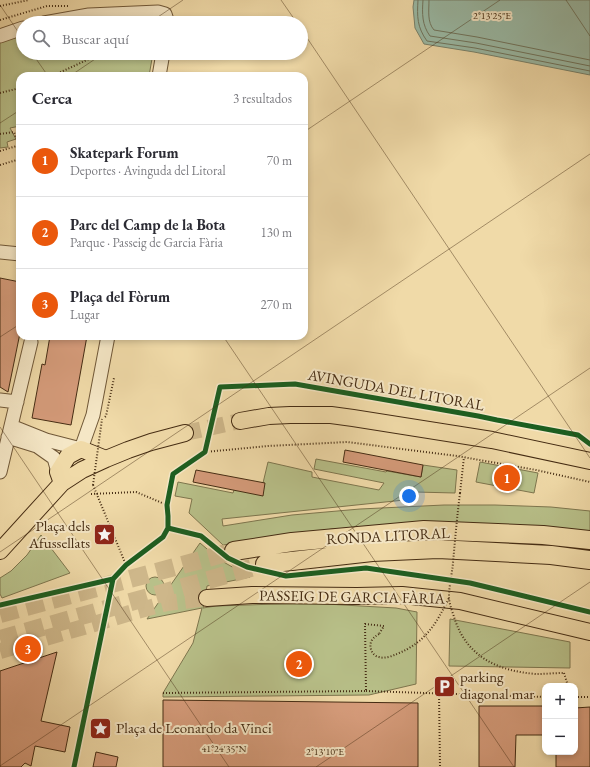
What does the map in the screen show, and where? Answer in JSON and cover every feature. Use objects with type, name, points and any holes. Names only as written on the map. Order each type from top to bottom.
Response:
[{"type":"highway","name":"RONDA LITORAL","points":[[230,555],[292,542],[424,530],[590,540]]},
{"type":"highway","name":"RONDA LITORAL","points":[[261,567],[372,552],[438,549],[551,555],[590,560]]},
{"type":"main road","points":[[240,422],[269,416],[331,416],[360,419],[478,437],[590,461]]},
{"type":"main road","points":[[60,478],[151,442],[185,433]]},
{"type":"main road","points":[[0,551],[60,478],[68,456],[81,449],[106,459]]},
{"type":"main road","name":"PASSEIG DE GARCIA FÀRIA","points":[[207,598],[252,595],[402,596],[431,598],[460,601],[590,632]]},
{"type":"street","points":[[79,16],[89,14],[158,12],[165,14],[166,16]]},
{"type":"street","points":[[0,36],[16,30]]},
{"type":"street","points":[[160,72],[162,60]]},
{"type":"street","points":[[0,252],[16,254]]},
{"type":"street","points":[[10,432],[81,449],[93,415],[107,340]]},
{"type":"street","points":[[0,472],[31,342]]},
{"type":"street","points":[[0,400],[17,402]]},
{"type":"street","points":[[10,432],[37,446],[54,458],[60,478]]},
{"type":"path","points":[[0,6],[29,0]]},
{"type":"path","points":[[63,72],[88,60]]},
{"type":"path","points":[[0,93],[16,89]]},
{"type":"path","points":[[0,134],[14,132],[16,137]]},
{"type":"path","points":[[0,151],[16,146]]},
{"type":"path","points":[[0,165],[16,160]]},
{"type":"path","points":[[107,411],[114,378]]},
{"type":"path","points":[[102,420],[93,484],[126,566]]},
{"type":"path","points":[[474,459],[478,437]]},
{"type":"path","points":[[0,605],[113,579],[126,566],[163,537],[168,528],[167,505],[173,474],[205,452],[268,446],[347,442],[464,457],[536,470],[590,482]]},
{"type":"path","points":[[366,690],[365,624],[384,626],[379,634],[372,640],[370,645],[371,651],[374,655],[381,658],[394,655],[420,641],[429,632],[438,620],[449,598],[464,457]]},
{"type":"path","points":[[91,494],[136,492],[167,505]]},
{"type":"path","points":[[168,528],[201,536],[247,567],[261,567]]},
{"type":"path","points":[[359,569],[366,568],[470,584],[590,612]]},
{"type":"path","points":[[74,767],[113,579]]},
{"type":"path","points":[[449,598],[461,634],[476,653],[484,659],[494,664],[520,672],[538,674],[564,672],[567,683]]},
{"type":"path","points":[[164,694],[366,690],[542,696]]},
{"type":"path","points":[[439,693],[440,767]]},
{"type":"path","points":[[578,697],[590,697]]},
{"type":"green space","points":[[16,35],[16,60],[152,60],[150,72],[16,72],[16,127],[10,128],[16,139],[7,142],[8,147],[0,148],[0,38]]},
{"type":"green space","points":[[316,459],[421,477],[423,465],[457,470],[455,493],[415,492],[414,499],[222,519],[223,526],[292,515],[360,509],[444,505],[495,505],[551,507],[590,511],[590,532],[433,524],[332,529],[223,545],[189,513],[192,499],[175,496],[178,482],[233,493],[234,490],[263,483],[268,462],[312,472],[312,477],[379,490],[384,483],[314,469]]},
{"type":"green space","points":[[480,462],[538,473],[534,493],[476,482]]},
{"type":"green space","points":[[41,535],[70,573],[2,598],[0,594],[0,578],[11,571],[27,555]]},
{"type":"green space","points":[[200,543],[220,560],[250,577],[207,586],[203,608],[216,606],[308,603],[396,608],[417,612],[416,684],[369,695],[163,697],[163,693],[193,643],[202,608],[147,619]]},
{"type":"green space","points":[[155,577],[161,580],[164,586],[161,592],[155,595],[149,592],[146,586],[149,580]]},
{"type":"green space","points":[[450,619],[570,642],[570,668],[449,666]]},
{"type":"water","points":[[414,0],[590,0],[590,75],[474,52],[424,44],[415,28],[413,7]]},
{"type":"building","points":[[0,278],[16,281],[16,340],[19,340],[8,392],[0,387]]},
{"type":"building","points":[[49,340],[86,340],[71,425],[32,418],[42,364],[45,365]]},
{"type":"building","points":[[345,450],[423,465],[421,477],[343,462]]},
{"type":"building","points":[[196,470],[265,483],[263,496],[193,482]]},
{"type":"building","points":[[57,652],[41,721],[70,727],[65,752],[35,746],[31,766],[25,763],[21,767],[0,767],[0,671]]},
{"type":"building","points":[[163,700],[418,703],[418,767],[163,767]]},
{"type":"building","points":[[479,706],[542,706],[542,735],[516,735],[515,767],[479,767]]},
{"type":"building","points":[[590,707],[590,767],[556,767],[556,755],[578,755],[578,708]]},
{"type":"building","points":[[96,752],[118,757],[116,767],[93,767]]},
{"type":"tunnel","points":[[185,433],[240,421]]},
{"type":"tunnel","points":[[0,614],[234,551]]},
{"type":"tunnel","points":[[0,639],[265,564]]},
{"type":"tunnel","points":[[0,651],[167,603],[207,598]]},
{"type":"cycle path","name":"AVINGUDA DEL LITORAL","points":[[74,767],[113,579],[126,565],[163,537],[168,528],[167,505],[173,474],[205,452],[220,387],[295,384],[578,435],[590,444]]},
{"type":"cycle path","points":[[168,528],[201,536],[228,558],[247,567],[286,576],[366,568],[470,583],[590,612]]},
{"type":"cycle path","points":[[0,605],[113,579]]},
{"type":"place","name":"Skatepark Forum","points":[[507,478]]},
{"type":"place","name":"Plaça dels Afussellats","points":[[105,535]]},
{"type":"place","name":"Plaça del Fòrum","points":[[28,649]]},
{"type":"place","name":"Parc del Camp de la Bota","points":[[299,664]]},
{"type":"place","name":"parking diagonal mar","points":[[445,686]]},
{"type":"place","name":"Plaça de Leonardo da Vinci","points":[[101,728]]}]
